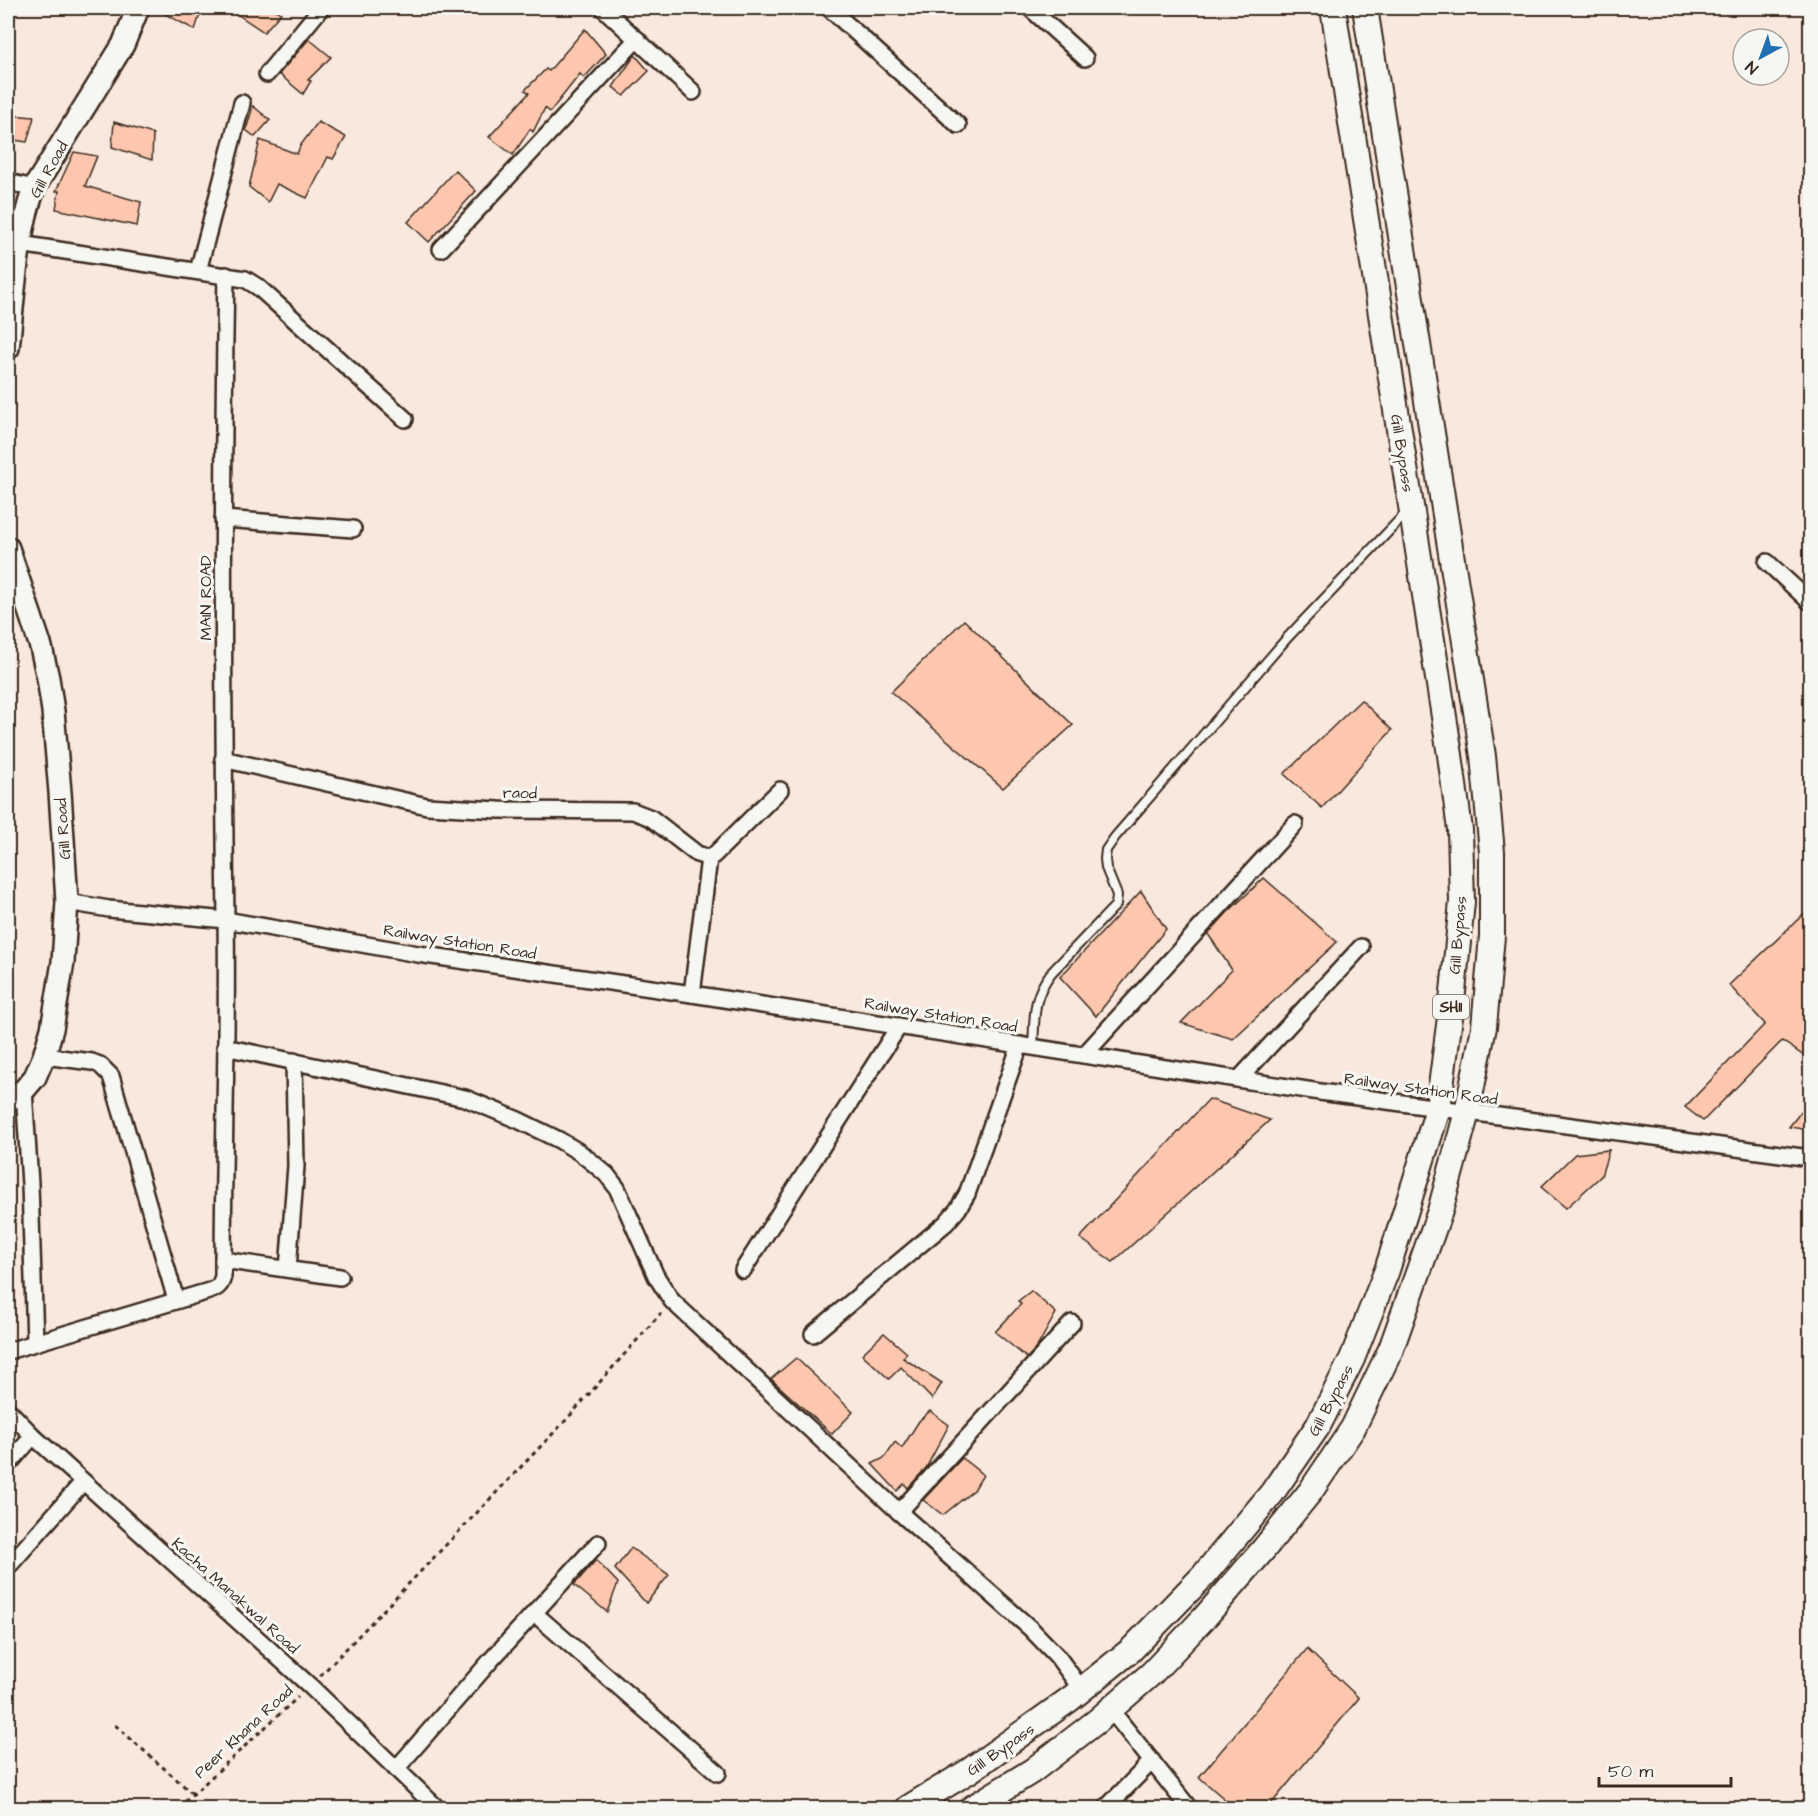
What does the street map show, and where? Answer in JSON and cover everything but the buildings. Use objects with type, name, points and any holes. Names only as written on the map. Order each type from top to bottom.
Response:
[{"type":"main road","name":"Gill Bypass","points":[[908,1809],[969,1771],[1082,1690],[1131,1650],[1204,1575],[1272,1493],[1318,1426],[1352,1359],[1387,1270],[1438,1108],[1462,902],[1460,830],[1412,507],[1333,8]]},
{"type":"main road","name":"Gill Bypass","points":[[972,1809],[1032,1771],[1110,1709],[1159,1665],[1249,1567],[1310,1492],[1353,1428],[1391,1349],[1440,1210],[1467,1112],[1484,1027],[1492,936],[1492,852],[1484,767],[1365,8]]},
{"type":"street","name":"Gill Road","points":[[8,348],[10,297],[26,211],[34,188],[123,45],[138,8]]},
{"type":"street","points":[[267,74],[321,8]]},
{"type":"street","points":[[603,8],[693,92]]},
{"type":"street","points":[[829,8],[958,125]]},
{"type":"street","points":[[1030,8],[1085,58]]},
{"type":"street","points":[[441,249],[637,39]]},
{"type":"street","points":[[198,271],[242,103]]},
{"type":"street","points":[[8,182],[34,188]]},
{"type":"street","points":[[20,244],[245,279],[258,287],[405,419]]},
{"type":"street","name":"MAIN ROAD","points":[[176,1300],[217,1288],[221,1283],[223,1260],[226,920],[223,519],[226,275]]},
{"type":"street","points":[[223,519],[353,529]]},
{"type":"street","name":"Gill Road","points":[[8,548],[41,647],[48,678],[58,769],[67,902],[63,962],[45,1056],[35,1077],[16,1095]]},
{"type":"street","points":[[1767,562],[1810,602]]},
{"type":"street","name":"raod","points":[[223,759],[427,806],[499,810],[633,811],[651,818],[697,854],[709,858]]},
{"type":"street","points":[[692,994],[709,858],[780,790]]},
{"type":"street","points":[[1084,1055],[1295,824]]},
{"type":"street","name":"Railway Station Road","points":[[67,902],[109,909],[226,920],[429,956],[692,994],[1239,1079],[1810,1158]]},
{"type":"street","points":[[1239,1079],[1361,947]]},
{"type":"street","points":[[743,1270],[899,1026]]},
{"type":"street","points":[[813,1334],[946,1223],[958,1209],[1027,1046]]},
{"type":"street","points":[[225,1047],[465,1098],[518,1120],[579,1152],[607,1175],[617,1188],[656,1276],[672,1301],[899,1512],[1046,1644],[1082,1690]]},
{"type":"street","points":[[8,1351],[176,1300],[111,1076],[100,1065],[45,1056]]},
{"type":"street","points":[[288,1269],[296,1166],[294,1061]]},
{"type":"street","points":[[16,1095],[30,1184],[35,1342]]},
{"type":"street","points":[[223,1260],[340,1277]]},
{"type":"street","points":[[899,1512],[1072,1323]]},
{"type":"street","name":"Kacha Manakwal Road","points":[[8,1410],[83,1482],[310,1686],[437,1809]]},
{"type":"street","points":[[8,1465],[33,1436]]},
{"type":"street","points":[[8,1567],[83,1482]]},
{"type":"street","points":[[396,1769],[598,1543]]},
{"type":"street","points":[[534,1613],[718,1773]]},
{"type":"street","points":[[1110,1709],[1189,1809]]},
{"type":"street","points":[[1106,1809],[1152,1761]]},
{"type":"lane","points":[[1027,1046],[1037,996],[1042,985],[1116,905],[1118,895],[1106,868],[1105,859],[1106,850],[1115,837],[1287,637],[1412,507]]},
{"type":"path","name":"Peer Khana Road","points":[[178,1809],[310,1686],[567,1419],[672,1301]]},
{"type":"path","name":"Peer Khana Road","points":[[115,1725],[193,1794]]}]
